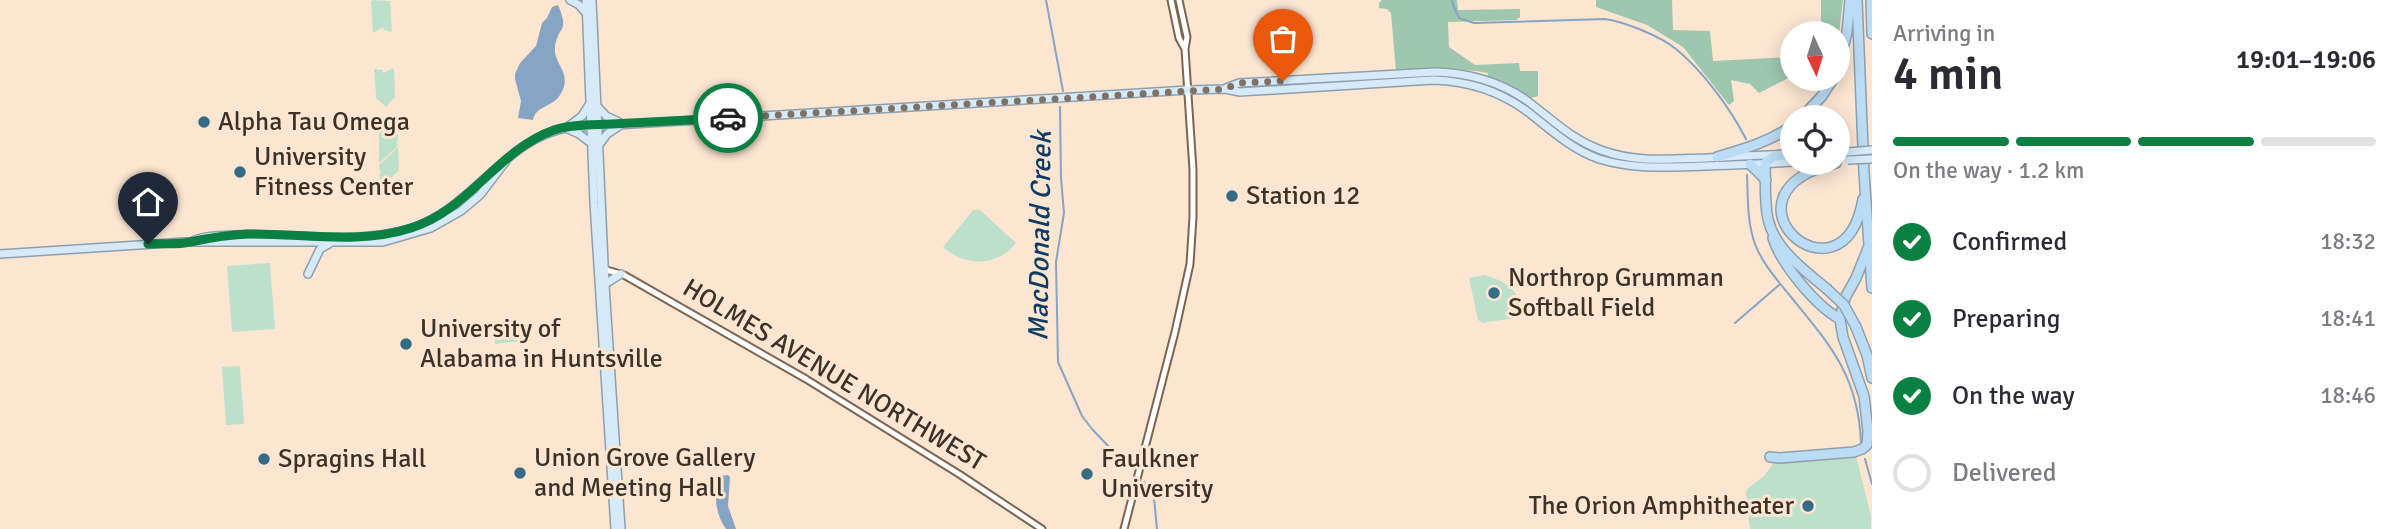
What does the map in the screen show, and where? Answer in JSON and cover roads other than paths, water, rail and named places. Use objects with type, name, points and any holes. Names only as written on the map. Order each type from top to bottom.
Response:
[{"type":"highway","points":[[1848,21],[1850,0]]},
{"type":"highway","points":[[1857,0],[1872,288]]},
{"type":"highway","points":[[1871,0],[1872,34]]},
{"type":"highway","points":[[1813,105],[1825,91]]},
{"type":"highway","points":[[1717,157],[1747,149],[1780,134]]},
{"type":"highway","points":[[1780,156],[1765,163],[1767,217],[1776,249],[1826,311],[1840,318]]},
{"type":"highway","points":[[1750,164],[1766,180]]},
{"type":"highway","points":[[1804,175],[1789,187],[1782,200],[1781,213],[1784,227],[1791,236],[1815,248],[1839,244],[1850,235],[1857,223],[1865,187]]},
{"type":"highway","points":[[1772,233],[1787,253],[1844,305],[1867,355],[1872,378]]},
{"type":"highway","points":[[1770,457],[1854,452],[1867,445],[1864,396],[1843,337],[1840,318],[1845,298],[1869,246]]},
{"type":"main road","points":[[570,0],[579,5],[586,14]]},
{"type":"main road","points":[[586,0],[615,529]]},
{"type":"main road","points":[[566,128],[593,106],[592,0]]},
{"type":"main road","points":[[1225,89],[1239,83],[1435,72],[1463,75],[1493,83],[1515,93],[1571,136],[1620,156],[1651,160],[1780,154]]},
{"type":"main road","points":[[0,254],[191,242],[368,243],[399,239],[440,224],[480,195],[508,160],[523,147],[554,130],[566,128],[1188,90],[1225,89],[1240,92],[1433,80],[1462,82],[1501,95],[1530,113],[1574,148],[1613,163],[1658,168],[1780,162]]},
{"type":"main road","points":[[593,106],[606,116],[623,123]]},
{"type":"main road","points":[[595,144],[623,123]]},
{"type":"main road","points":[[566,128],[595,144]]},
{"type":"main road","points":[[1850,156],[1872,150]]},
{"type":"main road","points":[[1850,159],[1872,159]]},
{"type":"main road","points":[[191,242],[246,234],[364,236],[408,229],[449,210],[500,164],[508,160]]},
{"type":"main road","points":[[308,274],[320,249],[332,243]]},
{"type":"main road","points":[[601,269],[605,284],[621,529]]},
{"type":"main road","points":[[605,284],[621,274]]},
{"type":"street","points":[[1171,0],[1179,38],[1185,49]]},
{"type":"street","points":[[1124,529],[1190,264],[1194,207],[1185,49],[1187,37],[1179,0]]},
{"type":"street","name":"HOLMES AVENUE NORTHWEST","points":[[601,269],[621,274],[806,379],[1042,529]]},
{"type":"water","points":[[558,5],[563,25],[556,40],[555,53],[564,75],[564,87],[557,99],[537,112],[533,120],[518,118],[521,101],[515,74],[520,63],[536,46],[542,23],[552,7]]},
{"type":"water","points":[[728,475],[728,506],[736,529],[726,529],[719,517],[716,503],[720,476]]},
{"type":"waterway","name":"MacDonald Creek","points":[[1046,0],[1063,91]]},
{"type":"waterway","points":[[1452,0],[1459,18],[1474,23],[1605,19],[1652,35],[1676,49],[1706,79],[1746,139]]},
{"type":"waterway","name":"MacDonald Creek","points":[[1060,107],[1064,213],[1056,262],[1058,362],[1082,416],[1129,468]]},
{"type":"waterway","points":[[1747,175],[1749,219],[1755,244],[1771,272],[1840,363],[1854,398],[1861,442]]},
{"type":"waterway","points":[[1735,323],[1779,285]]},
{"type":"waterway","points":[[1865,459],[1872,484]]},
{"type":"waterway","name":"MacDonald Creek","points":[[1144,482],[1154,497],[1157,529]]},
{"type":"place","name":"Alpha Tau Omega","points":[[204,122]]},
{"type":"place","name":"University Fitness Center","points":[[240,172]]},
{"type":"place","name":"Station 12","points":[[1232,196]]},
{"type":"place","name":"Northrop Grumman Softball Field","points":[[1494,293]]},
{"type":"place","name":"University of Alabama in Huntsville","points":[[406,344]]},
{"type":"place","name":"Spragins Hall","points":[[264,459]]},
{"type":"place","name":"Union Grove Gallery and Meeting Hall","points":[[520,473]]},
{"type":"place","name":"Faulkner University","points":[[1087,474]]},
{"type":"place","name":"The Orion Amphitheater","points":[[1808,506]]}]
